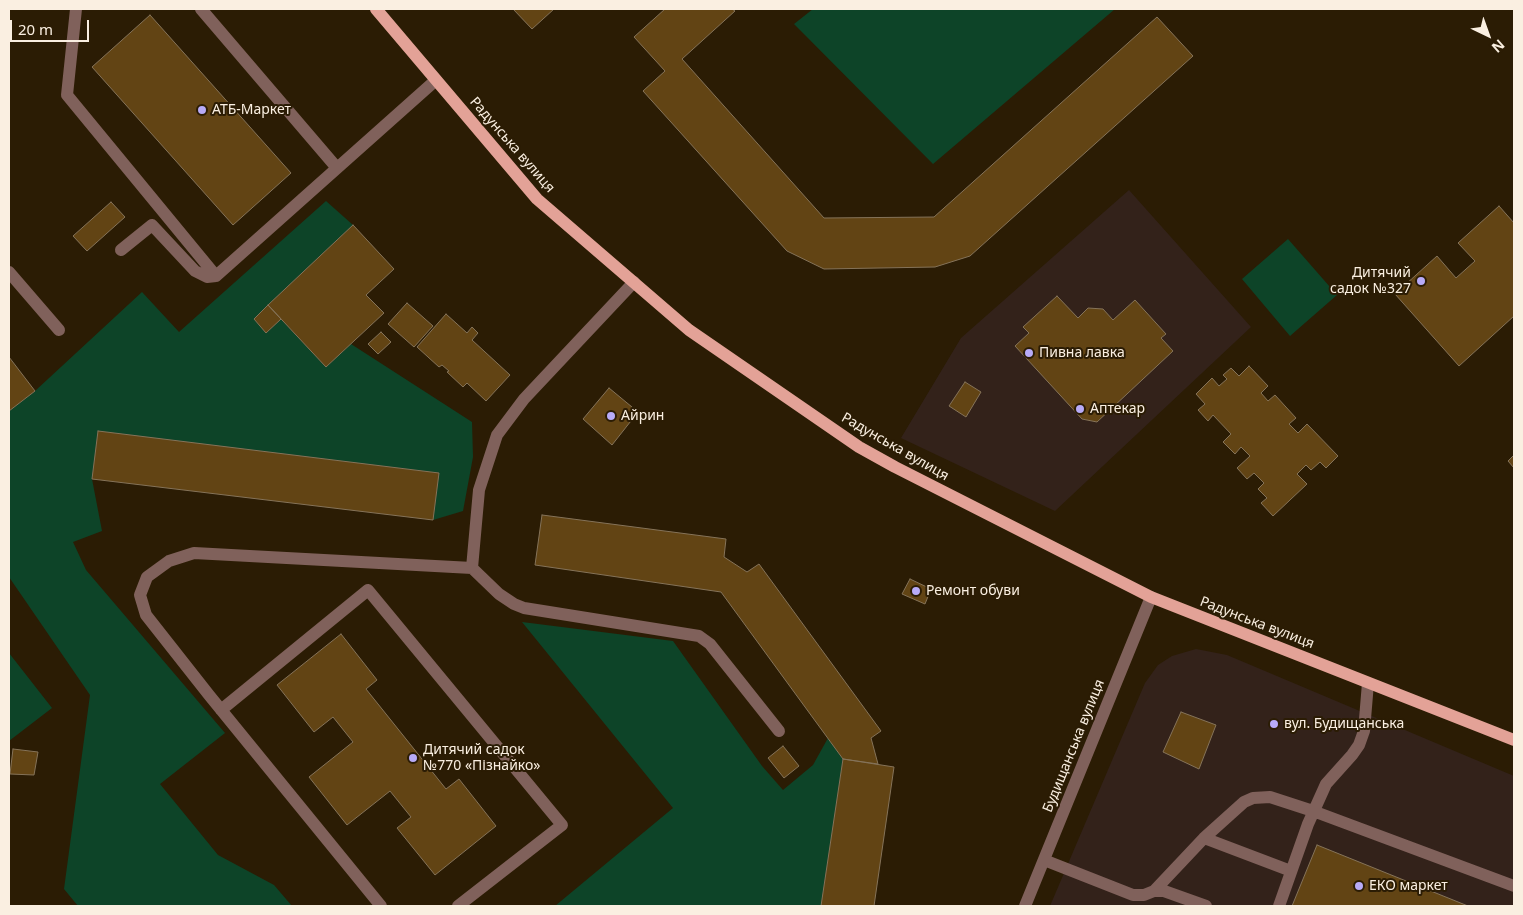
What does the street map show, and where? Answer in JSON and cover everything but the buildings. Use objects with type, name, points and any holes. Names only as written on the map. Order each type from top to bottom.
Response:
[{"type":"main road","name":"Радунська вулиця","points":[[376,9],[537,199],[689,330],[859,447],[1151,598],[1514,740]]},
{"type":"street","points":[[76,9],[67,95],[216,276]]},
{"type":"street","points":[[201,9],[337,168]]},
{"type":"street","points":[[121,250],[152,225],[195,271],[207,277],[216,276],[436,80]]},
{"type":"street","points":[[9,272],[59,330]]},
{"type":"street","points":[[472,568],[479,490],[497,435],[524,399],[634,282]]},
{"type":"street","points":[[381,906],[146,615],[140,595],[148,577],[169,561],[194,552],[472,568],[500,594],[514,604],[524,608],[699,636],[710,644],[779,730]]},
{"type":"street","points":[[221,710],[368,590],[562,825],[458,906]]},
{"type":"street","name":"Будищанська вулиця","points":[[1025,906],[1151,598]]},
{"type":"street","points":[[1278,906],[1313,811],[1326,784],[1359,745],[1364,731],[1368,683]]},
{"type":"street","points":[[1154,891],[1204,838],[1244,802],[1253,798],[1270,797],[1313,811],[1514,886]]},
{"type":"street","points":[[1204,838],[1291,871]]},
{"type":"street","points":[[1044,860],[1133,895],[1164,891],[1206,906]]},
{"type":"shaded area","points":[[1129,190],[1251,327],[1055,511],[901,438],[961,338]]},
{"type":"shaded area","points":[[1196,649],[1227,655],[1514,776],[1514,906],[1050,906],[1145,683],[1158,665],[1172,656]]},
{"type":"green space","points":[[813,9],[1115,9],[933,164],[794,24]]},
{"type":"green space","points":[[326,201],[353,225],[254,319],[266,333],[281,319],[326,367],[351,344],[472,422],[473,457],[463,511],[433,520],[439,473],[98,432],[92,479],[102,531],[73,542],[86,570],[225,733],[160,784],[218,855],[274,885],[292,906],[78,906],[64,889],[90,695],[9,577],[9,411],[35,391],[142,292],[179,332]]},
{"type":"green space","points":[[1288,239],[1337,295],[1290,336],[1242,279]]},
{"type":"green space","points":[[522,622],[673,641],[762,766],[783,790],[813,765],[828,738],[843,759],[821,906],[555,906],[673,808]]},
{"type":"green space","points":[[9,653],[52,708],[9,741]]},
{"type":"place","name":"АТБ-Маркет","points":[[202,110]]},
{"type":"place","name":"Дитячий садок №327","points":[[1421,281]]},
{"type":"place","name":"Пивна лавка","points":[[1029,353]]},
{"type":"place","name":"Аптекар","points":[[1080,409]]},
{"type":"place","name":"Айрин","points":[[611,416]]},
{"type":"place","name":"Ремонт обуви","points":[[916,591]]},
{"type":"place","name":"вул. Будищанська","points":[[1274,724]]},
{"type":"place","name":"Дитячий садок №770 «Пізнайко»","points":[[413,758]]},
{"type":"place","name":"ЕКО маркет","points":[[1359,886]]}]
